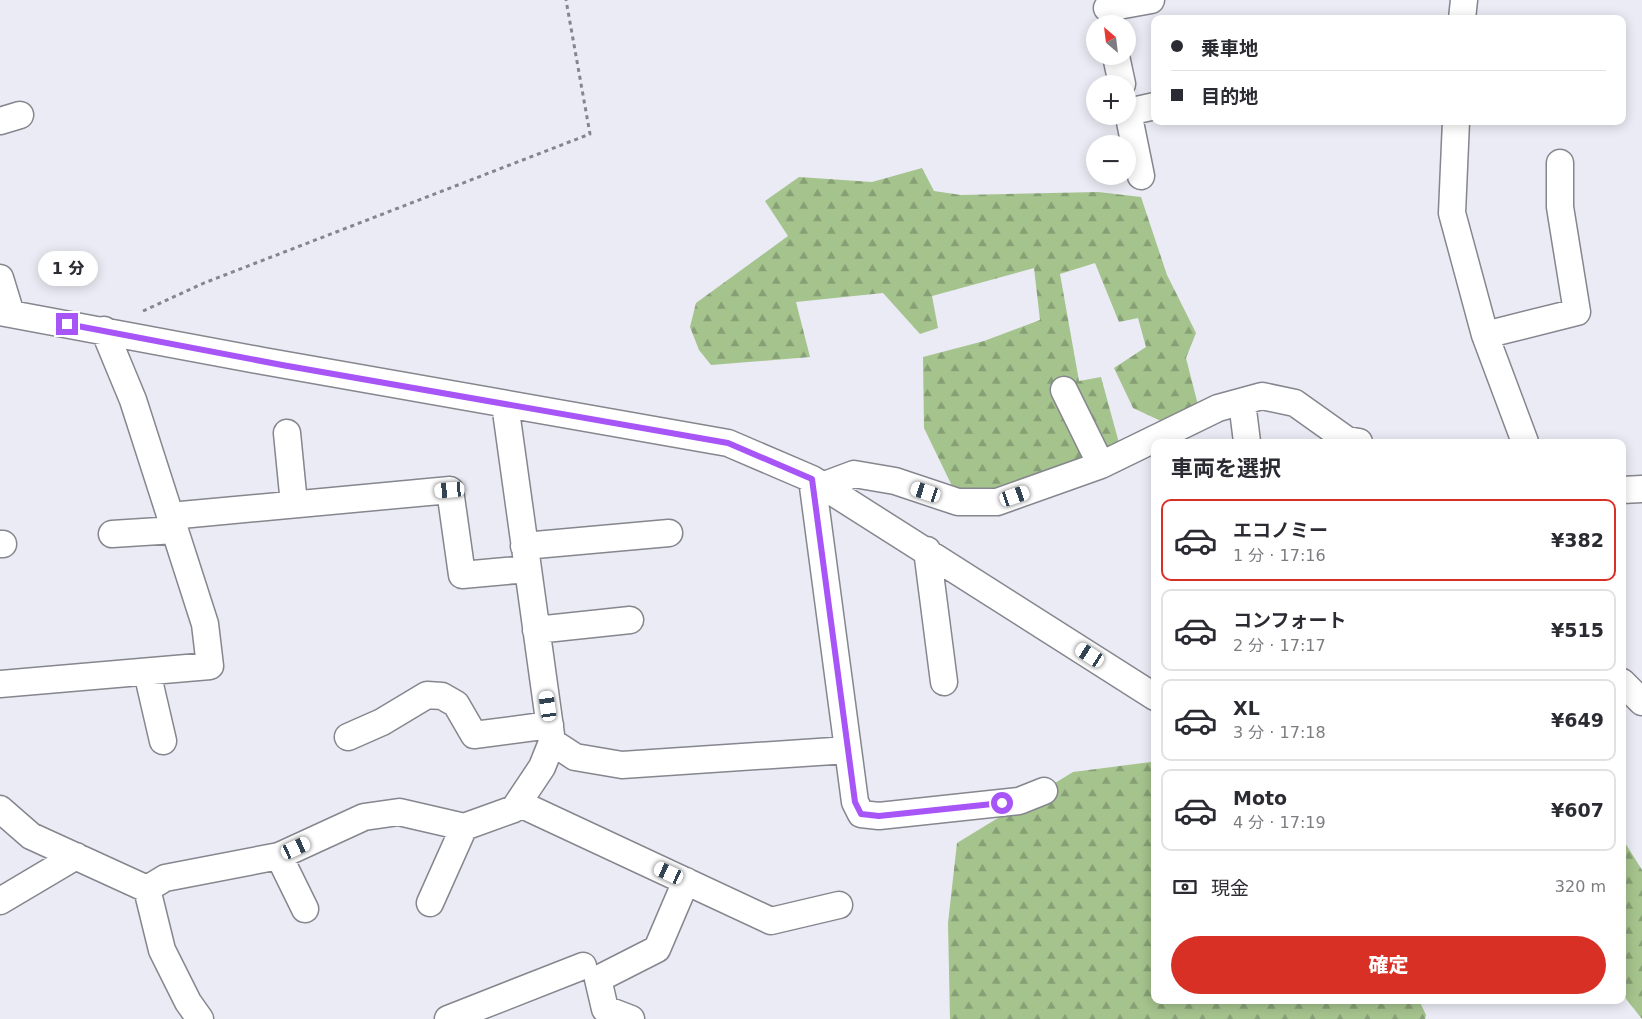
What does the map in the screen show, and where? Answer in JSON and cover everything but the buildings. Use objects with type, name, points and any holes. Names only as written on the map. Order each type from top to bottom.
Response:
[{"type":"street","points":[[1107,11],[1151,0]]},
{"type":"street","points":[[1462,15],[1464,0]]},
{"type":"street","points":[[1136,110],[1151,107]]},
{"type":"street","points":[[1131,125],[1141,176]]},
{"type":"street","points":[[1456,125],[1452,213],[1485,335],[1524,439]]},
{"type":"street","points":[[1485,335],[1577,312],[1560,206],[1560,163]]},
{"type":"street","points":[[0,278],[6,313],[263,361],[728,443],[817,482],[1151,693]]},
{"type":"street","points":[[0,684],[210,666],[205,624],[133,400],[104,330]]},
{"type":"street","points":[[1064,390],[1100,465]]},
{"type":"street","points":[[1154,439],[1218,408],[1262,396],[1295,403],[1346,439]]},
{"type":"street","points":[[1242,402],[1247,439]]},
{"type":"street","points":[[147,889],[165,878],[279,856],[364,818],[373,816],[399,812],[464,827],[514,809],[542,768],[551,734],[505,404]]},
{"type":"street","points":[[287,433],[294,504]]},
{"type":"street","points":[[817,482],[854,474],[895,482],[958,502],[997,502],[1100,465],[1151,440]]},
{"type":"street","points":[[817,482],[848,750],[855,802],[861,814],[879,816],[1019,801],[1044,791]]},
{"type":"street","points":[[1626,490],[1642,489]]},
{"type":"street","points":[[112,534],[294,504],[450,490],[462,575],[526,557],[669,533]]},
{"type":"street","points":[[927,550],[944,682]]},
{"type":"street","points":[[536,630],[630,620]]},
{"type":"street","points":[[147,672],[163,741]]},
{"type":"street","points":[[1626,686],[1642,702]]},
{"type":"street","points":[[348,737],[382,722],[427,695],[442,696],[456,704],[474,735],[551,734],[575,756],[622,766],[848,750]]},
{"type":"street","points":[[518,802],[771,921],[839,905]]},
{"type":"street","points":[[0,809],[31,836],[147,889]]},
{"type":"street","points":[[430,903],[464,827]]},
{"type":"street","points":[[0,901],[76,856]]},
{"type":"street","points":[[279,856],[305,908]]},
{"type":"street","points":[[631,1019],[605,1009],[598,978],[657,948],[686,881]]},
{"type":"street","points":[[147,889],[162,950],[188,1002],[200,1019]]},
{"type":"street","points":[[448,1019],[583,966]]},
{"type":"path","points":[[104,330],[204,283],[590,134],[566,0]]},
{"type":"green space","points":[[922,168],[934,191],[961,195],[1098,192],[1141,197],[1167,275],[1196,333],[1186,358],[1198,405],[1163,422],[1133,408],[1114,368],[1146,347],[1138,318],[1119,322],[1095,263],[1060,274],[1079,381],[1101,377],[1119,443],[991,491],[953,488],[924,428],[923,357],[984,341],[1040,320],[1034,268],[932,296],[938,328],[920,334],[883,293],[796,302],[810,357],[711,365],[699,350],[690,327],[696,303],[788,236],[765,201],[799,177],[872,182]]},
{"type":"green space","points":[[1151,762],[1151,1004],[1421,1004],[1426,1015],[1425,1019],[950,1019],[948,923],[957,843],[1073,772]]},
{"type":"green space","points":[[1626,844],[1642,870],[1642,1019],[1626,999]]},
{"type":"route","points":[[67,324],[282,365],[728,443],[812,479],[855,802],[861,814],[879,816],[1002,803]]}]
